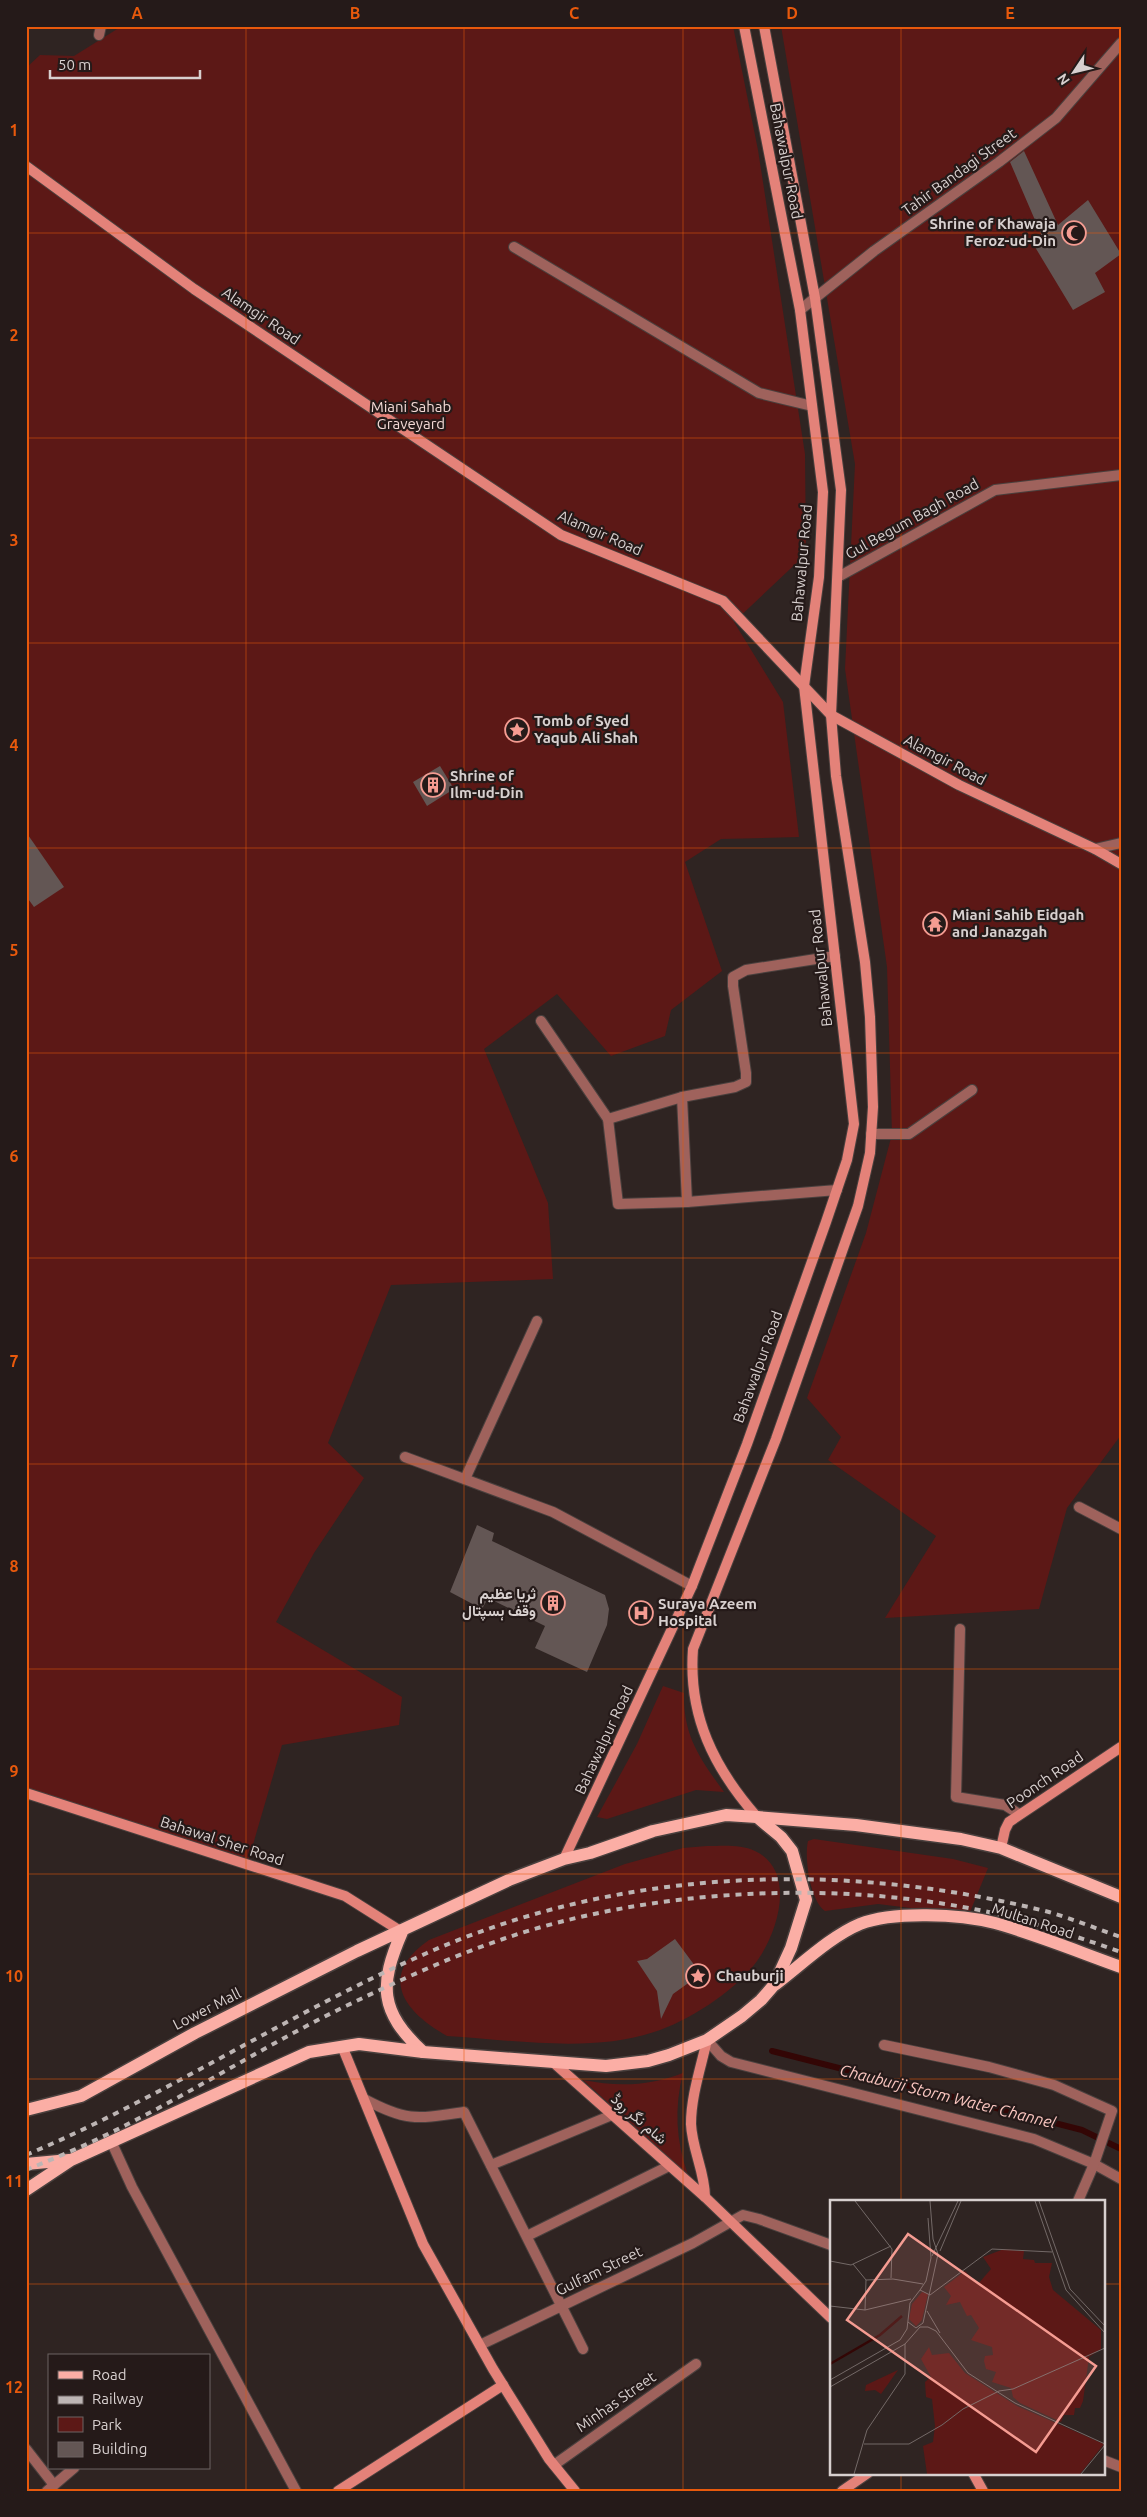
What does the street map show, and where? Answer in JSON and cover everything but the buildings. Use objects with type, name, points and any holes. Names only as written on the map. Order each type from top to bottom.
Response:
[{"type":"main road","name":"Bahawalpur Road","points":[[564,1859],[692,1586],[747,1444],[837,1190],[847,1160],[854,1124],[804,686],[818,577],[822,492],[800,310],[744,26]]},
{"type":"main road","name":"Bahawalpur Road","points":[[758,1817],[737,1794],[711,1751],[701,1721],[692,1681],[693,1649],[776,1439],[858,1206],[870,1153],[874,1107],[866,980],[836,776],[831,716],[841,490],[815,298],[764,26]]},
{"type":"main road","name":"Alamgir Road","points":[[26,166],[194,289],[561,535],[723,601],[831,716],[960,786],[1095,848],[1121,864]]},
{"type":"main road","name":"Poonch Road","points":[[1001,1848],[1004,1830],[1009,1822],[1121,1747]]},
{"type":"main road","name":"Bahawal Sher Road","points":[[26,1793],[345,1896],[402,1932]]},
{"type":"main road","name":"Lower Mall","points":[[26,2110],[81,2096],[195,2033],[357,1951],[402,1932],[481,1893],[564,1859],[590,1853],[653,1831],[704,1818],[726,1816],[758,1817]]},
{"type":"main road","points":[[758,1817],[908,1830],[1001,1848],[1121,1897]]},
{"type":"main road","points":[[26,2190],[72,2160],[309,2052],[359,2044],[423,2052],[591,2066],[627,2065],[669,2055],[707,2040],[742,2016],[774,1985],[791,1948],[806,1900],[792,1851],[782,1837],[758,1817]]},
{"type":"main road","name":"Multan Road","points":[[774,1985],[822,1949],[859,1925],[879,1918],[904,1916],[942,1916],[994,1923],[1121,1967]]},
{"type":"main road","points":[[402,1932],[390,1960],[386,1979],[387,1995],[393,2015],[401,2028],[423,2052]]},
{"type":"main road","name":"شام نگر روڈ","points":[[705,2197],[705,2181],[691,2125],[696,2089],[707,2040]]},
{"type":"main road","points":[[342,2046],[423,2244],[504,2385],[554,2465],[575,2491]]},
{"type":"main road","name":"شام نگر روڈ","points":[[554,2063],[705,2197],[830,2317]]},
{"type":"main road","points":[[26,2164],[72,2160]]},
{"type":"main road","points":[[338,2491],[504,2385]]},
{"type":"main road","points":[[842,2491],[867,2474]]},
{"type":"main road","points":[[974,2474],[983,2491]]},
{"type":"street","name":"Tahir Bandagi Street","points":[[800,310],[874,251],[999,162],[1056,118],[1121,43]]},
{"type":"street","points":[[514,247],[759,393],[812,406]]},
{"type":"street","name":"Gul Begum Bagh Road","points":[[838,577],[995,490],[1121,475]]},
{"type":"street","points":[[1095,848],[1121,843]]},
{"type":"street","points":[[608,1119],[682,1097],[735,1087],[746,1082],[733,976],[746,970],[835,956]]},
{"type":"street","points":[[541,1021],[608,1119],[618,1204],[687,1202],[837,1190]]},
{"type":"street","points":[[872,1134],[909,1134],[972,1090]]},
{"type":"street","points":[[682,1097],[687,1202]]},
{"type":"street","points":[[465,1479],[537,1321]]},
{"type":"street","points":[[405,1457],[553,1512],[692,1586]]},
{"type":"street","points":[[1079,1507],[1121,1529]]},
{"type":"street","points":[[960,1629],[956,1797],[1005,1805],[1019,1814]]},
{"type":"street","points":[[707,2040],[721,2056],[731,2062],[1034,2139],[1096,2159],[1121,2179]]},
{"type":"street","points":[[884,2045],[989,2067],[1054,2085],[1112,2111],[1096,2159],[1078,2200]]},
{"type":"street","points":[[364,2099],[402,2117],[428,2118],[464,2112],[583,2349]]},
{"type":"street","points":[[491,2165],[612,2116]]},
{"type":"street","points":[[111,2141],[132,2188],[296,2491]]},
{"type":"street","points":[[527,2236],[669,2166]]},
{"type":"street","points":[[730,2221],[742,2215],[750,2216],[830,2245]]},
{"type":"street","name":"Gulfam Street","points":[[480,2345],[693,2243],[730,2221]]},
{"type":"street","name":"Minhas Street","points":[[554,2465],[696,2364]]},
{"type":"street","points":[[26,2449],[51,2488],[72,2470]]},
{"type":"street","points":[[1104,2460],[1121,2468]]},
{"type":"green space","name":"Miani Sahab Graveyard","points":[[122,26],[733,26],[758,150],[805,454],[806,554],[734,622],[783,702],[799,837],[721,839],[685,862],[722,971],[671,1010],[665,1036],[611,1056],[557,994],[484,1049],[548,1203],[553,1279],[391,1285],[328,1443],[364,1478],[314,1553],[276,1622],[402,1697],[399,1725],[282,1745],[247,1865],[26,1793],[26,68],[40,55],[74,56]]},
{"type":"green space","points":[[781,26],[1121,26],[1121,1435],[1067,1508],[1039,1609],[885,1618],[936,1536],[828,1460],[841,1437],[807,1398],[866,1233],[892,1134],[887,967],[845,669],[855,464]]},
{"type":"green space","points":[[663,1686],[684,1693],[686,1722],[690,1735],[707,1769],[724,1792],[696,1790],[607,1819],[597,1817],[637,1744]]},
{"type":"green space","points":[[814,1839],[953,1859],[988,1868],[970,1912],[952,1913],[878,1904],[825,1911],[815,1898],[809,1878],[807,1848],[808,1841]]},
{"type":"green space","points":[[707,1846],[744,1847],[755,1851],[768,1861],[776,1874],[780,1889],[779,1906],[776,1923],[770,1939],[754,1965],[722,1995],[695,2014],[654,2032],[605,2042],[578,2044],[447,2036],[431,2026],[408,2004],[402,1992],[400,1979],[404,1966],[413,1953],[429,1940],[625,1864],[683,1848]]},
{"type":"green space","points":[[683,2073],[677,2112],[681,2150],[688,2175],[583,2080],[609,2084],[634,2084],[658,2081]]},
{"type":"waterway","name":"Chauburji Storm Water Channel","points":[[772,2051],[1082,2130],[1121,2149]]},
{"type":"railway","points":[[26,2155],[127,2107],[326,2002],[427,1953],[501,1924],[578,1903],[655,1889],[734,1881],[814,1879],[893,1884],[971,1895],[1049,1912],[1121,1937]]},
{"type":"railway","points":[[26,2170],[110,2133],[319,2019],[424,1970],[503,1939],[561,1922],[621,1909],[683,1899],[746,1894],[810,1893],[872,1896],[934,1902],[993,1913],[1025,1921],[1121,1952]]},
{"type":"place","name":"Shrine of Khawaja Feroz-ud-Din","points":[[1074,233]]},
{"type":"place","name":"Tomb of Syed Yaqub Ali Shah","points":[[517,730]]},
{"type":"place","name":"Shrine of Ilm-ud-Din","points":[[433,785]]},
{"type":"place","name":"Miani Sahib Eidgah and Janazgah","points":[[935,924]]},
{"type":"place","name":"ثریا عظیم وقف ہسپتال","points":[[553,1603]]},
{"type":"place","name":"Suraya Azeem Hospital","points":[[641,1613]]},
{"type":"place","name":"Chauburji","points":[[698,1976]]}]
